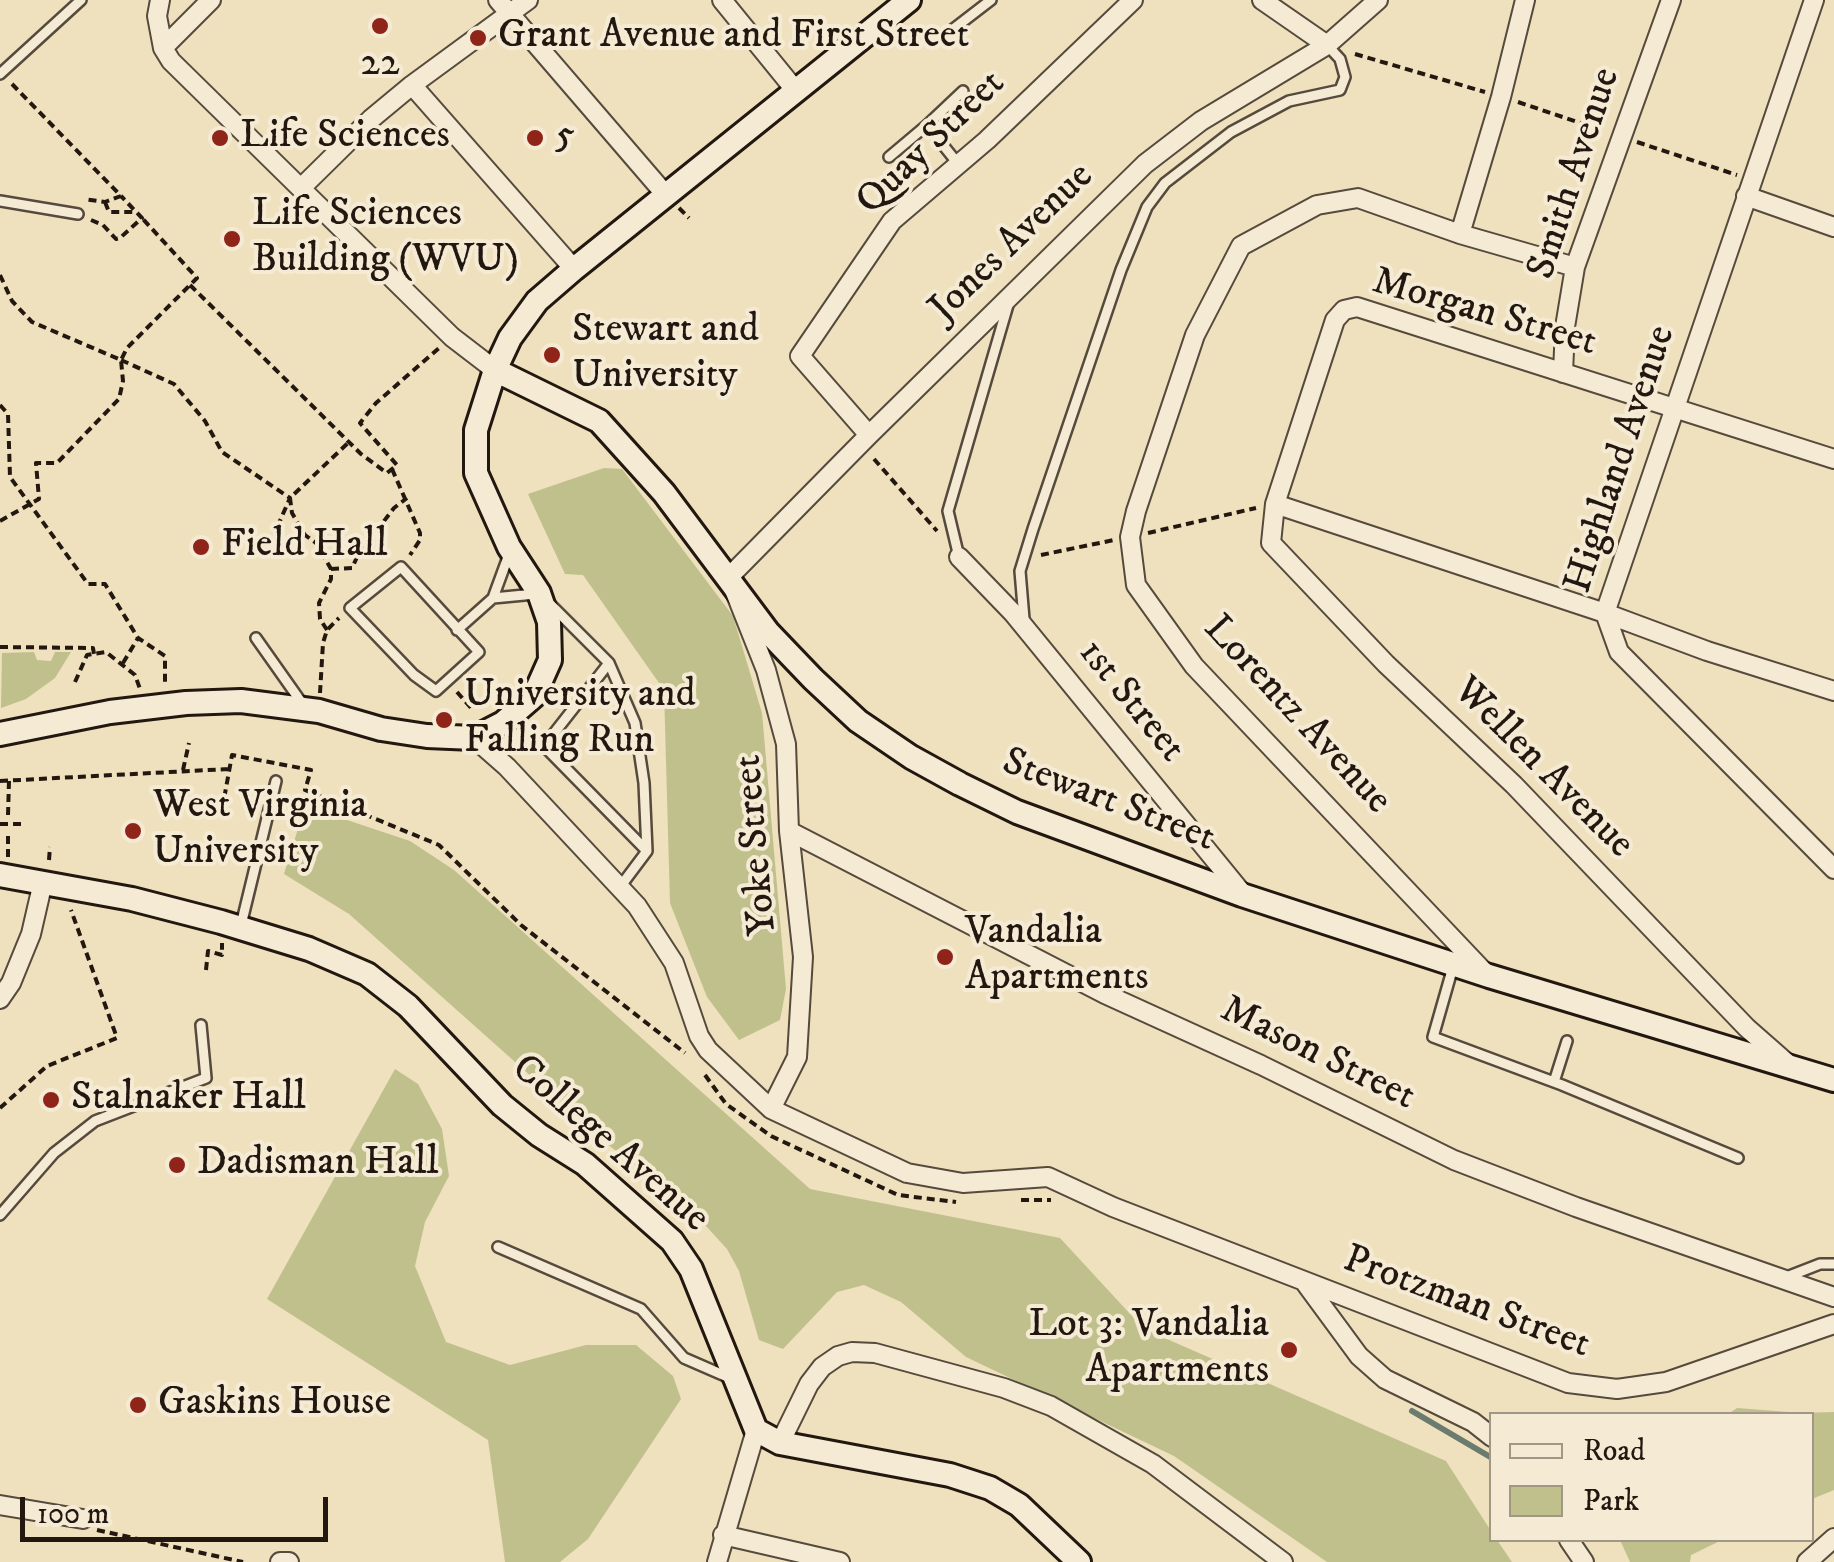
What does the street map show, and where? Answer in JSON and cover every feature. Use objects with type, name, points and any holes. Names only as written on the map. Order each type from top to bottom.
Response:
[{"type":"street","points":[[160,0],[157,16],[163,48],[171,61],[452,337],[494,370]]},
{"type":"street","points":[[163,48],[211,0]]},
{"type":"street","points":[[301,188],[371,119],[505,7],[528,0]]},
{"type":"street","points":[[722,0],[796,91]]},
{"type":"street","points":[[0,734],[110,712],[186,702],[241,700],[312,710],[382,729],[474,738],[502,723],[534,696],[550,660],[548,622],[539,593],[510,547],[476,472],[476,430],[494,370],[510,338],[538,301],[574,269],[909,0]]},
{"type":"street","name":"Quay Street","points":[[864,440],[800,356],[892,221],[959,165],[1133,0]]},
{"type":"street","points":[[1262,0],[1327,45]]},
{"type":"street","name":"Jones Avenue","points":[[730,577],[1145,164],[1201,121],[1327,45],[1378,0]]},
{"type":"street","points":[[1460,234],[1502,97],[1525,0]]},
{"type":"street","name":"Smith Avenue","points":[[1563,373],[1565,327],[1575,267],[1671,0]]},
{"type":"street","name":"Highland Avenue","points":[[1814,0],[1605,613],[1619,652],[1834,869]]},
{"type":"street","points":[[505,7],[666,194]]},
{"type":"street","points":[[412,85],[574,269]]},
{"type":"street","points":[[1749,188],[1834,226]]},
{"type":"street","name":"Lorentz Avenue","points":[[1488,976],[1194,666],[1136,585],[1130,537],[1195,335],[1241,246],[1317,205],[1358,198],[1460,234],[1575,267]]},
{"type":"street","name":"Morgan Street","points":[[1275,504],[1336,320],[1344,310],[1356,307],[1834,458]]},
{"type":"street","name":"Stewart Street","points":[[494,370],[599,422],[643,467],[768,632],[858,721],[911,757],[1017,812],[1242,894],[1488,976],[1834,1080]]},
{"type":"street","points":[[1275,504],[1605,613],[1707,651],[1834,690]]},
{"type":"street","name":"Wellen Avenue","points":[[1275,504],[1272,543],[1284,560],[1386,664],[1514,785],[1747,1028],[1794,1069]]},
{"type":"street","name":"1st Street","points":[[959,557],[1024,627],[1242,894]]},
{"type":"street","name":"Yoke Street","points":[[730,577],[766,670],[786,744],[789,830],[803,957],[797,1057],[770,1109]]},
{"type":"street","name":"Protzman Street","points":[[474,738],[507,767],[637,906],[674,963],[698,1036],[708,1050],[770,1109],[907,1172],[963,1183],[1048,1178],[1112,1208],[1568,1384],[1617,1389],[1666,1382],[1834,1324]]},
{"type":"street","name":"Mason Street","points":[[789,830],[1104,994],[1260,1064],[1454,1160],[1834,1297]]},
{"type":"street","name":"College Avenue","points":[[4,868],[132,900],[231,933],[309,949],[367,974],[408,1006],[502,1106],[585,1164],[672,1242],[691,1269],[756,1430]]},
{"type":"street","points":[[0,999],[31,934],[46,876]]},
{"type":"street","points":[[1306,1283],[1358,1356],[1385,1379],[1472,1422],[1489,1435]]},
{"type":"street","points":[[780,1443],[808,1384],[822,1366],[852,1352],[875,1353],[1004,1388],[1051,1406],[1153,1464],[1283,1562]]},
{"type":"street","points":[[718,1562],[756,1430],[780,1443],[950,1475],[990,1488],[1020,1504],[1078,1562]]},
{"type":"street","points":[[0,1505],[88,1524]]},
{"type":"street","points":[[723,1535],[840,1562]]},
{"type":"street","points":[[1808,1562],[1834,1538]]},
{"type":"street","points":[[280,1562],[289,1562]]},
{"type":"lane","points":[[0,73],[80,0]]},
{"type":"lane","points":[[952,30],[991,0]]},
{"type":"lane","points":[[1024,627],[1020,571],[1032,529],[1121,270],[1147,207],[1164,183],[1231,132],[1290,102],[1340,90],[1345,77],[1340,60],[1327,45]]},
{"type":"lane","points":[[889,157],[963,91]]},
{"type":"lane","points":[[927,124],[959,165]]},
{"type":"lane","points":[[0,200],[78,214]]},
{"type":"lane","points":[[959,557],[948,511],[1011,296]]},
{"type":"lane","points":[[457,630],[493,598],[507,567],[510,547]]},
{"type":"lane","points":[[401,567],[478,652],[436,691],[414,675],[350,608],[401,567]]},
{"type":"lane","points":[[493,598],[539,593],[609,663],[635,723],[644,783],[647,851],[620,887]]},
{"type":"lane","points":[[256,638],[312,710]]},
{"type":"lane","points":[[609,663],[544,746],[647,851]]},
{"type":"lane","points":[[231,933],[276,781]]},
{"type":"lane","points":[[1454,965],[1433,1037],[1738,1158]]},
{"type":"lane","points":[[0,1215],[54,1154],[95,1121],[206,1078],[202,1025]]},
{"type":"lane","points":[[1554,1082],[1567,1041]]},
{"type":"lane","points":[[498,1247],[641,1309],[684,1358],[733,1379]]},
{"type":"lane","points":[[1783,1278],[1820,1264],[1834,1264]]},
{"type":"path","points":[[1327,45],[1624,138],[1749,188]]},
{"type":"path","points":[[0,73],[122,196],[196,278],[127,348],[121,360],[124,381],[119,399],[57,463],[36,463],[39,500],[0,522]]},
{"type":"path","points":[[70,196],[106,202],[122,196]]},
{"type":"path","points":[[106,202],[109,212],[136,212]]},
{"type":"path","points":[[103,226],[116,239],[142,218]]},
{"type":"path","points":[[0,276],[12,301],[32,322],[174,384],[205,421],[222,452],[290,498],[292,514],[331,568],[331,580],[318,603],[320,619],[327,630]]},
{"type":"path","points":[[190,285],[349,442],[387,473],[397,464],[360,423],[376,403],[452,337]]},
{"type":"path","points":[[0,405],[8,414],[10,476],[88,584],[105,584],[138,638],[165,656],[165,686]]},
{"type":"path","points":[[864,440],[959,557]]},
{"type":"path","points":[[305,535],[292,546],[284,547],[278,539],[290,498],[349,442]]},
{"type":"path","points":[[392,468],[407,498],[420,540],[401,567]]},
{"type":"path","points":[[331,568],[352,568],[358,554],[394,508],[407,498]]},
{"type":"path","points":[[1045,552],[1275,504]]},
{"type":"path","points":[[312,710],[327,630],[350,608]]},
{"type":"path","points":[[123,663],[138,638]]},
{"type":"path","points":[[0,647],[93,648],[94,654]]},
{"type":"path","points":[[75,682],[87,655],[106,652],[134,674],[140,689]]},
{"type":"path","points":[[446,682],[472,708]]},
{"type":"path","points":[[182,770],[190,744]]},
{"type":"path","points":[[222,810],[232,755],[311,770],[306,790],[439,844],[522,924],[692,1058]]},
{"type":"path","points":[[0,781],[228,769]]},
{"type":"path","points":[[8,815],[9,781]]},
{"type":"path","points":[[0,824],[25,824]]},
{"type":"path","points":[[4,868],[8,836]]},
{"type":"path","points":[[46,876],[50,847]]},
{"type":"path","points":[[0,1108],[47,1066],[118,1038],[68,901]]},
{"type":"path","points":[[206,970],[208,952],[222,955],[231,933]]},
{"type":"path","points":[[704,1074],[726,1104],[772,1136],[846,1172],[898,1195],[971,1202]]},
{"type":"path","points":[[1007,1200],[1051,1200]]},
{"type":"path","points":[[88,1524],[244,1562]]},
{"type":"green space","points":[[604,468],[622,469],[733,616],[762,713],[786,989],[780,1020],[739,1040],[707,997],[670,903],[664,690],[583,575],[565,574],[528,494]]},
{"type":"green space","points":[[34,652],[37,660],[51,661],[55,652],[71,652],[55,678],[26,699],[1,708],[2,653]]},
{"type":"green space","points":[[305,806],[410,841],[454,870],[810,1189],[1060,1238],[1144,1329],[1446,1461],[1489,1528],[1489,1542],[1498,1542],[1512,1562],[1327,1562],[1174,1456],[966,1357],[901,1302],[864,1285],[837,1292],[783,1349],[759,1340],[739,1271],[727,1249],[694,1213],[606,1143],[349,914],[284,874]]},
{"type":"green space","points":[[395,1069],[418,1084],[442,1129],[449,1176],[425,1222],[415,1266],[446,1342],[510,1365],[586,1345],[636,1345],[673,1376],[681,1399],[588,1539],[560,1562],[505,1562],[488,1440],[267,1299]]},
{"type":"green space","points":[[1737,1408],[1788,1412],[1731,1412]]},
{"type":"green space","points":[[1834,1412],[1834,1490],[1814,1498],[1814,1413]]},
{"type":"green space","points":[[1621,1542],[1718,1542],[1691,1555],[1690,1562],[1630,1562]]},
{"type":"waterway","points":[[1412,1411],[1489,1456]]},
{"type":"place","name":"22","points":[[380,26]]},
{"type":"place","name":"Grant Avenue and First Street","points":[[478,38]]},
{"type":"place","name":"Life Sciences","points":[[220,138]]},
{"type":"place","name":"5","points":[[535,138]]},
{"type":"place","name":"Life Sciences Building (WVU)","points":[[232,239]]},
{"type":"place","name":"Stewart and University","points":[[552,355]]},
{"type":"place","name":"Field Hall","points":[[201,547]]},
{"type":"place","name":"University and Falling Run","points":[[444,720]]},
{"type":"place","name":"West Virginia University","points":[[133,831]]},
{"type":"place","name":"Vandalia Apartments","points":[[945,957]]},
{"type":"place","name":"Stalnaker Hall","points":[[51,1100]]},
{"type":"place","name":"Dadisman Hall","points":[[177,1165]]},
{"type":"place","name":"Lot 3: Vandalia Apartments","points":[[1289,1350]]},
{"type":"place","name":"Gaskins House","points":[[138,1405]]}]
